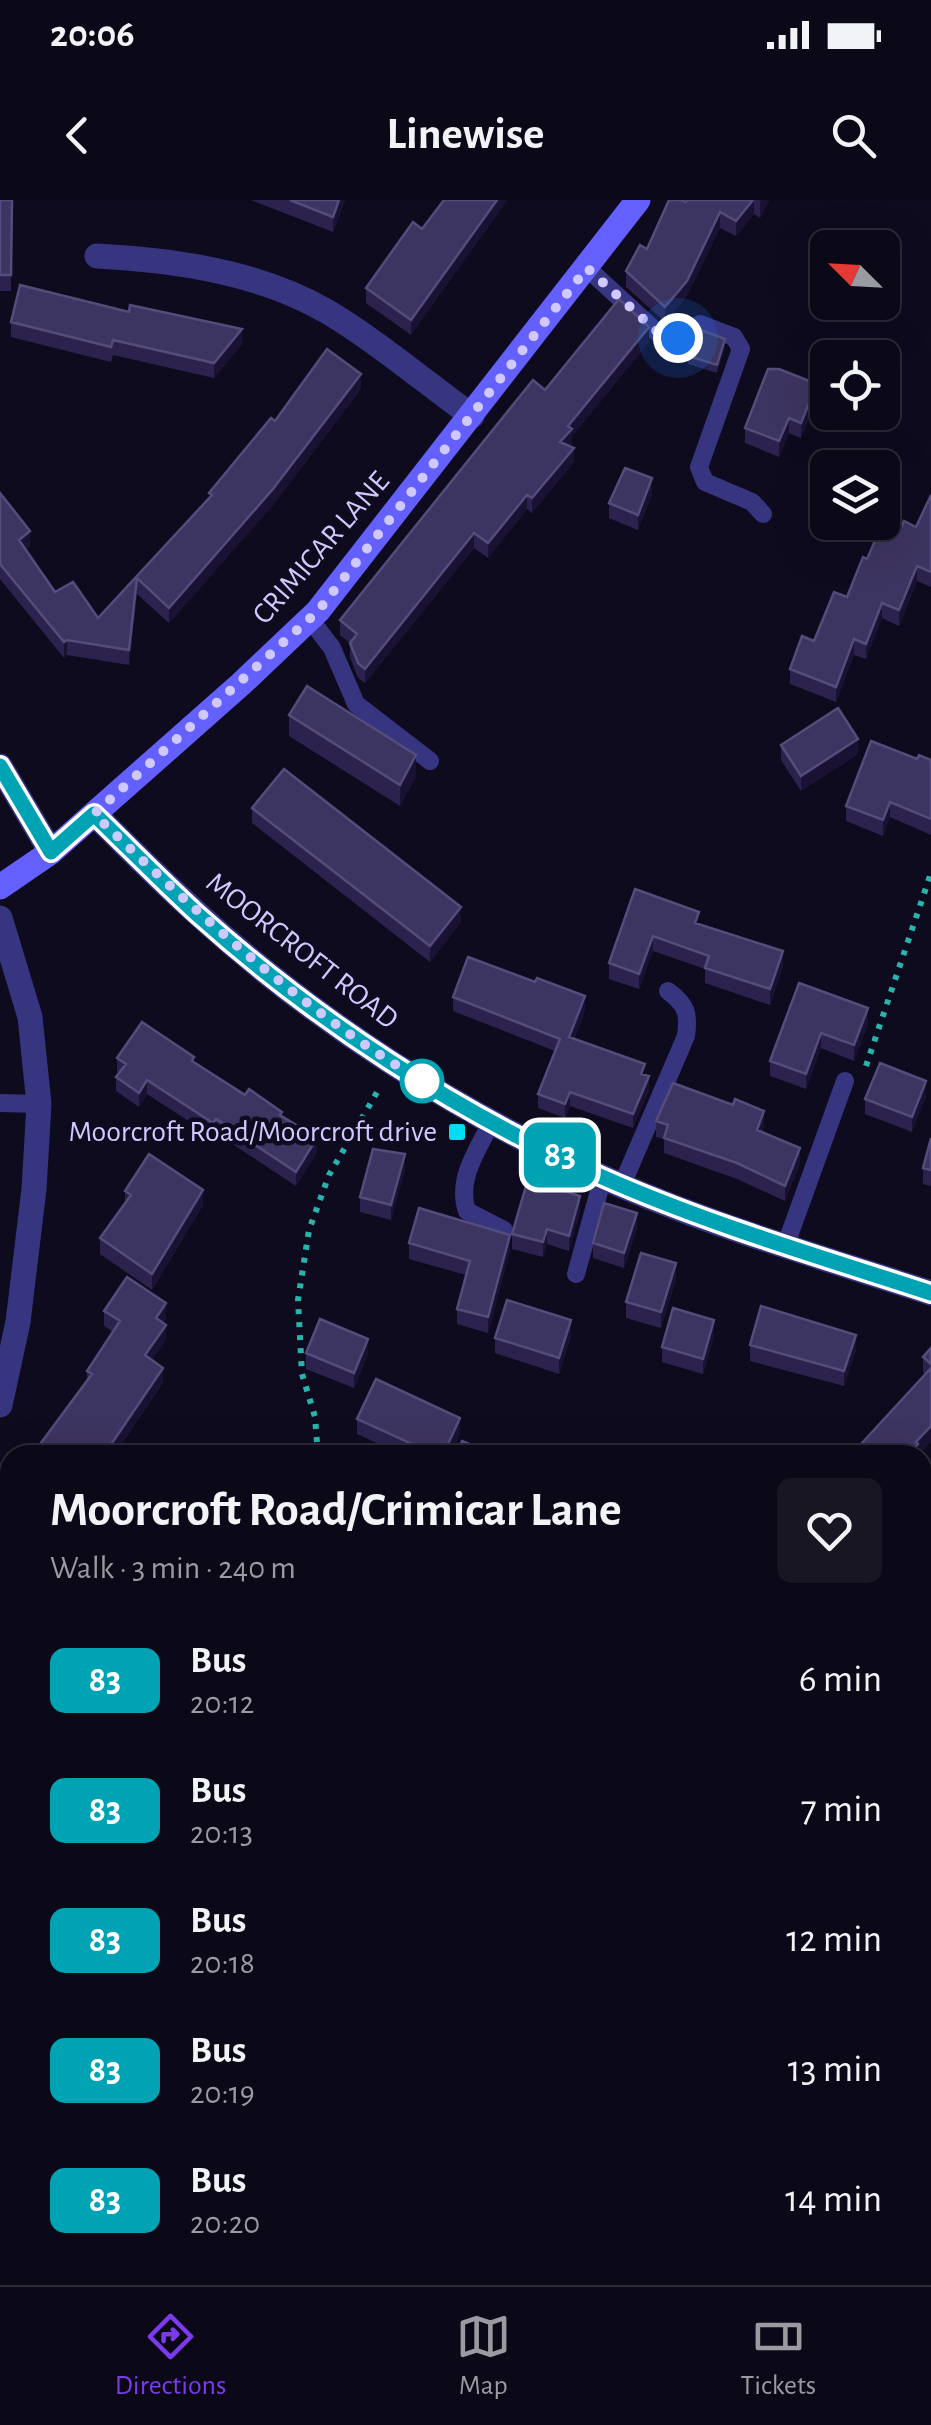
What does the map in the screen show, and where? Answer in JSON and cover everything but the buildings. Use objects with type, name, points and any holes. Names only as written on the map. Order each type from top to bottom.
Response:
[{"type":"street","name":"CRIMICAR LANE","points":[[0,887],[51,852],[310,619],[638,200]]},
{"type":"street","points":[[97,256],[156,259],[227,274],[296,297],[328,312],[472,416]]},
{"type":"street","points":[[0,766],[51,852]]},
{"type":"street","name":"MOORCROFT ROAD","points":[[94,814],[200,916],[295,993],[394,1064],[492,1121],[612,1181],[785,1247],[931,1293]]},
{"type":"street","points":[[0,918],[30,1017],[39,1104],[34,1189],[18,1322],[0,1406]]},
{"type":"lane","points":[[587,268],[662,336],[678,338],[700,324],[734,337],[742,349],[699,467],[705,482],[752,502],[764,514]]},
{"type":"lane","points":[[310,619],[332,648],[356,704],[430,762]]},
{"type":"lane","points":[[576,1274],[612,1181],[686,1036],[688,1015],[682,1002],[668,991]]},
{"type":"lane","points":[[785,1247],[844,1082]]},
{"type":"lane","points":[[0,1103],[39,1104]]},
{"type":"lane","points":[[492,1121],[466,1175],[462,1196],[467,1211],[504,1230]]},
{"type":"path","points":[[317,1445],[315,1417],[302,1374],[298,1300],[309,1230],[329,1175],[394,1064]]},
{"type":"bus line","name":"83","points":[[0,766],[51,852],[94,814],[200,916],[295,993],[394,1064],[469,1109],[602,1177],[785,1247],[931,1293]]},
{"type":"place","name":"Moorcroft Road/Moorcroft drive","points":[[457,1132]]},
{"type":"route","points":[[422,1081],[295,993],[200,916],[94,814],[318,611],[587,268],[662,336],[678,338]]}]
